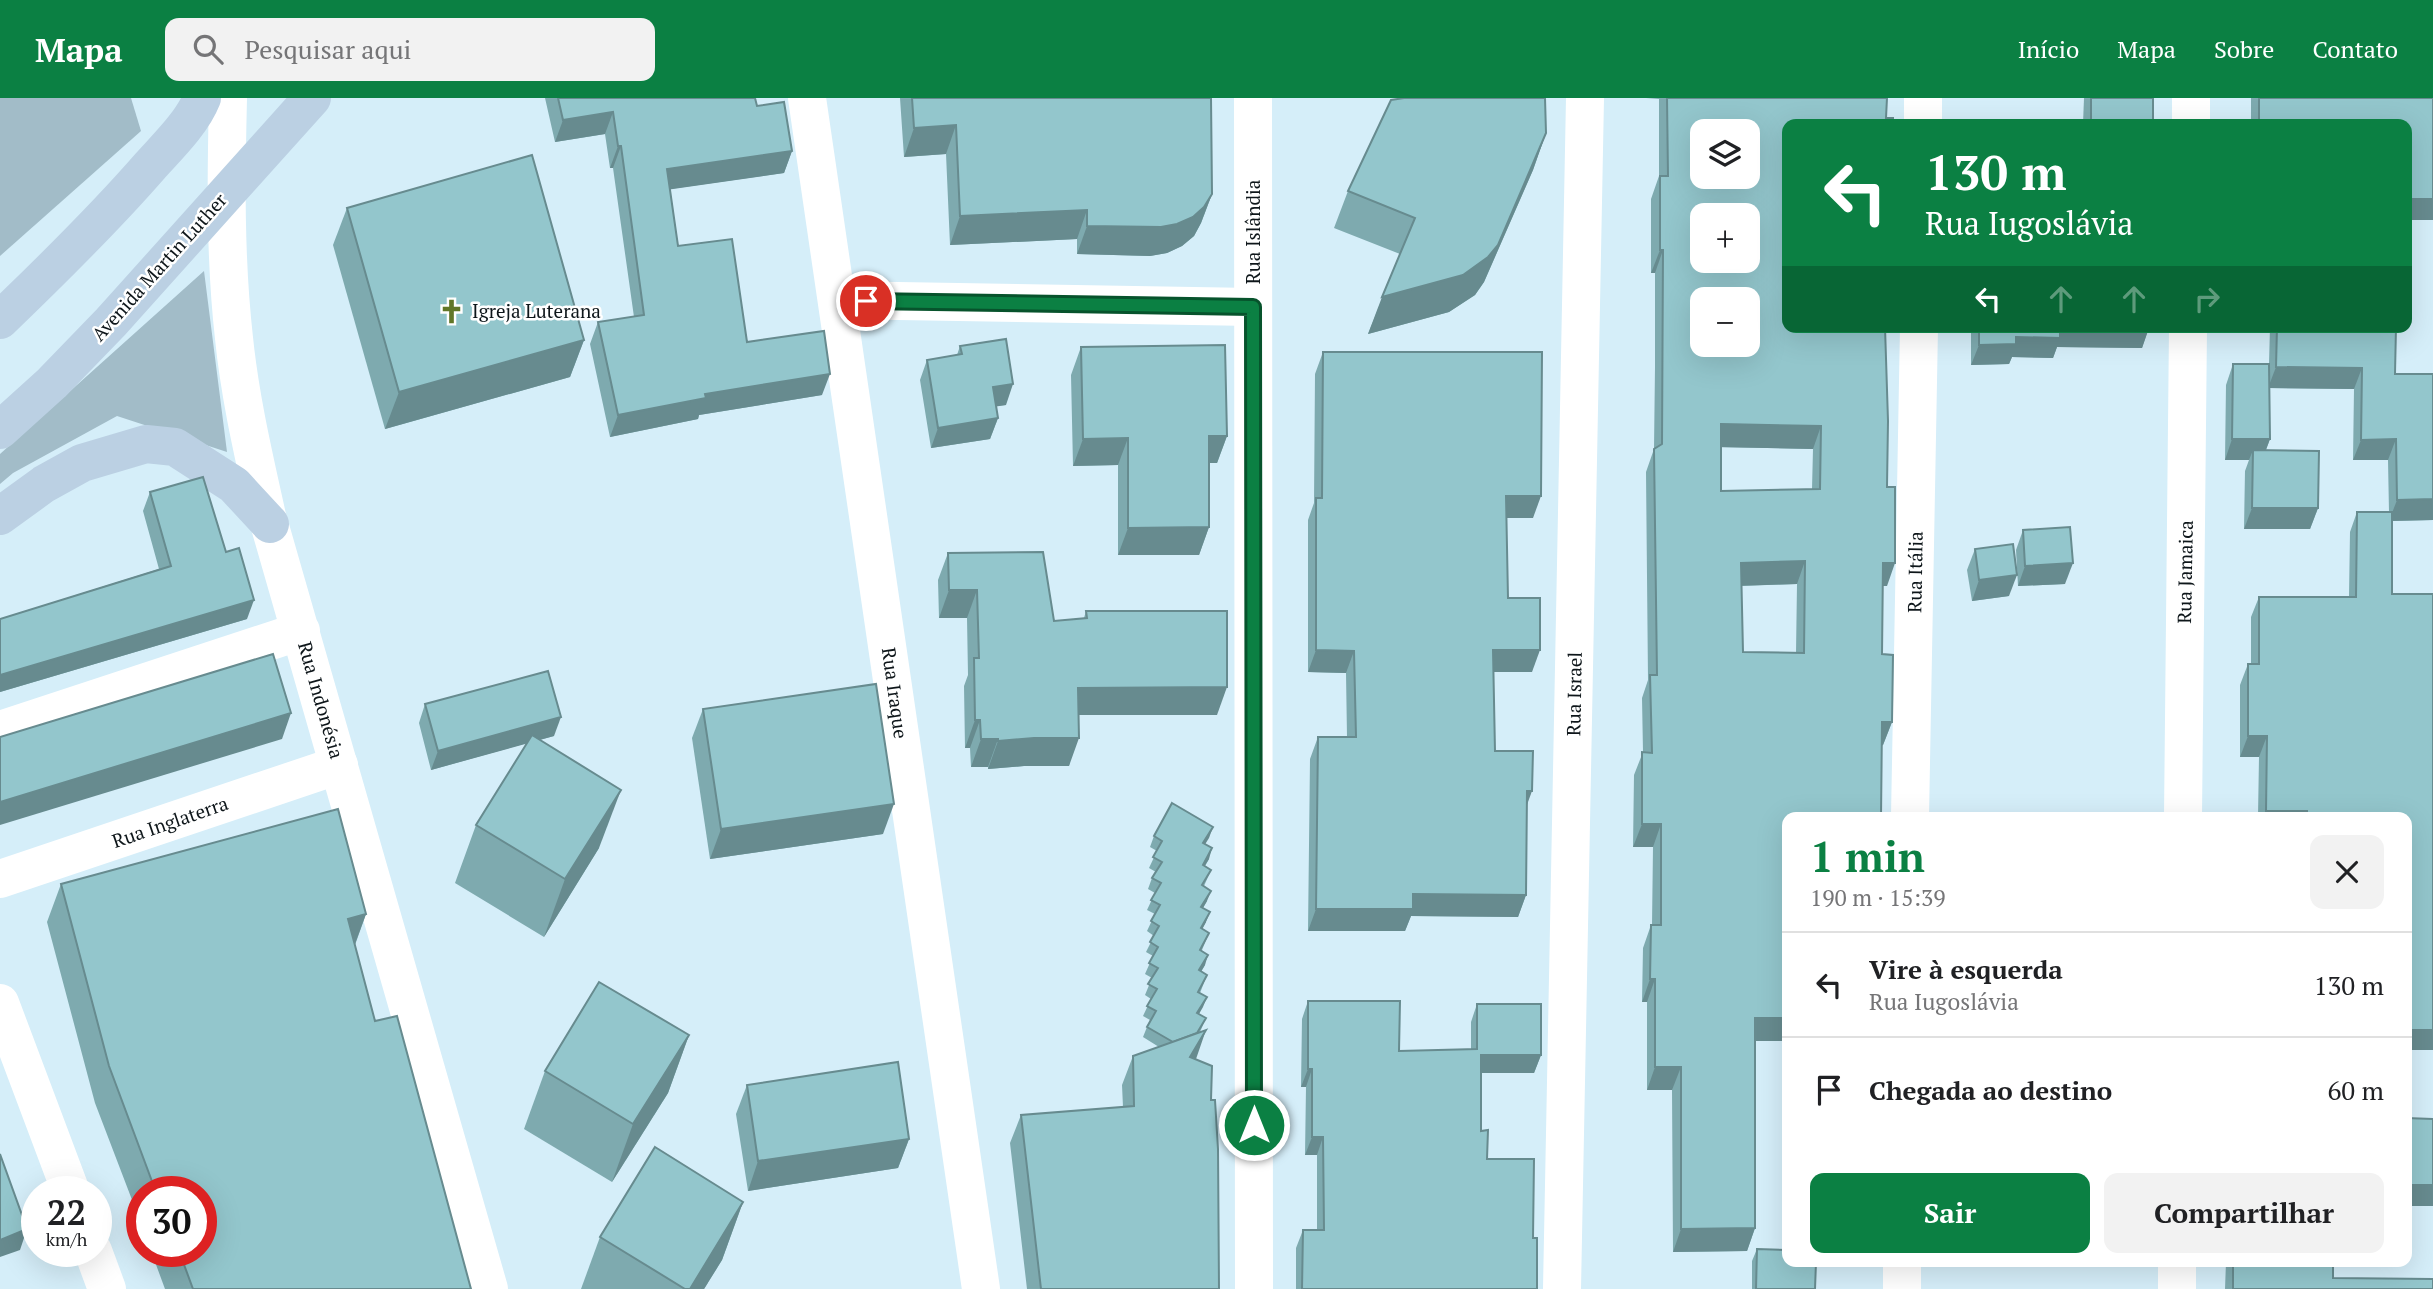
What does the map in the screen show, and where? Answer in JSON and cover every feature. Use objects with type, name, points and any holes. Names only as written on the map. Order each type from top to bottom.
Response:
[{"type":"main road","points":[[0,320],[65,258],[126,194],[170,144],[202,98]]},
{"type":"main road","name":"Avenida Martin Luther","points":[[0,430],[52,383],[111,322],[312,98]]},
{"type":"main road","points":[[0,516],[44,484],[82,463],[146,444],[175,447],[234,485],[270,524]]},
{"type":"street","name":"Rua Indonésia","points":[[228,98],[227,234],[234,337],[247,424],[260,484],[489,1289]]},
{"type":"street","name":"Rua Iraque","points":[[807,98],[981,1289]]},
{"type":"street","name":"Rua Islândia","points":[[1253,98],[1254,1289]]},
{"type":"street","name":"Rua Israel","points":[[1562,1289],[1585,98]]},
{"type":"street","points":[[1923,98],[1923,119]]},
{"type":"street","points":[[2191,98],[2191,119]]},
{"type":"street","points":[[838,300],[1253,307]]},
{"type":"street","name":"Rua Itália","points":[[1910,812],[1919,333]]},
{"type":"street","name":"Rua Jamaica","points":[[2183,812],[2188,333]]},
{"type":"street","points":[[0,730],[301,631]]},
{"type":"street","name":"Rua Inglaterra","points":[[0,879],[339,765]]},
{"type":"street","points":[[0,1003],[65,1176]]},
{"type":"street","points":[[99,1267],[107,1289]]},
{"type":"street","points":[[1902,1267],[1902,1289]]},
{"type":"street","points":[[2177,1267],[2177,1289]]},
{"type":"shaded area","points":[[0,98],[131,98],[141,131],[0,256]]},
{"type":"shaded area","points":[[204,271],[227,452],[117,416],[13,473],[0,484],[0,454]]},
{"type":"building","points":[[558,98],[755,98],[757,106],[784,102],[792,151],[667,169],[678,246],[732,239],[747,342],[824,331],[830,374],[705,394],[706,398],[618,415],[598,322],[644,315],[621,146],[618,146],[613,112],[563,120]]},
{"type":"building","points":[[912,98],[1211,98],[1212,194],[1204,207],[1193,217],[1161,227],[1087,226],[1087,210],[960,216],[956,125],[914,128]]},
{"type":"building","points":[[1545,98],[1546,133],[1498,245],[1488,257],[1463,275],[1382,297],[1415,218],[1348,191],[1391,100]]},
{"type":"building","points":[[1667,98],[1887,98],[1886,118],[1893,119],[1782,119],[1782,333],[1885,333],[1887,487],[1895,487],[1895,563],[1883,563],[1882,654],[1893,655],[1892,722],[1882,722],[1881,812],[1782,812],[1782,1018],[1755,1018],[1755,1228],[1681,1229],[1681,1067],[1655,1067],[1655,979],[1650,979],[1651,925],[1661,925],[1661,824],[1642,824],[1642,752],[1652,753],[1650,675],[1657,675],[1654,449],[1662,444],[1663,250],[1660,250],[1660,176],[1668,176]],"holes":[[[1721,424],[1821,426],[1820,489],[1721,491]],[[1805,561],[1804,653],[1743,652],[1741,563]]]},
{"type":"building","points":[[2091,98],[2153,98],[2153,119],[2091,119]]},
{"type":"building","points":[[2259,98],[2433,98],[2433,199],[2412,199],[2412,119],[2259,119]]},
{"type":"building","name":"Igreja Luterana","points":[[532,155],[584,340],[399,392],[347,208]]},
{"type":"building","points":[[1979,333],[2060,333],[2060,338],[2016,337],[2016,344],[1979,345]]},
{"type":"building","points":[[2277,333],[2396,333],[2395,374],[2433,374],[2433,499],[2397,500],[2396,439],[2361,440],[2362,368],[2276,367]]},
{"type":"building","points":[[1006,339],[1013,384],[993,387],[998,418],[938,428],[927,360],[962,354],[960,346]]},
{"type":"building","points":[[1225,345],[1227,436],[1209,436],[1209,527],[1128,528],[1128,438],[1083,439],[1081,347]]},
{"type":"building","points":[[1323,352],[1542,352],[1541,496],[1506,496],[1508,598],[1540,598],[1540,650],[1493,650],[1495,751],[1533,751],[1532,791],[1527,791],[1526,895],[1413,894],[1413,909],[1316,909],[1318,737],[1356,737],[1354,651],[1316,650],[1316,498],[1322,498]]},
{"type":"building","points":[[2233,364],[2269,364],[2270,439],[2232,439]]},
{"type":"building","points":[[2253,450],[2319,451],[2318,508],[2252,508]]},
{"type":"building","points":[[203,477],[226,552],[239,548],[254,600],[0,675],[0,619],[171,566],[150,492]]},
{"type":"building","points":[[2357,512],[2392,512],[2392,594],[2433,594],[2433,1030],[2412,1030],[2412,812],[2266,811],[2267,736],[2248,736],[2248,664],[2259,664],[2259,597],[2356,597]]},
{"type":"building","points":[[2070,527],[2073,563],[2025,566],[2023,530]]},
{"type":"building","points":[[2013,544],[2017,575],[1979,580],[1975,549]]},
{"type":"building","points":[[1043,552],[1054,621],[1087,618],[1086,611],[1227,611],[1227,687],[1078,688],[1079,738],[998,741],[981,739],[980,720],[975,720],[974,658],[979,658],[977,590],[949,590],[948,553]]},
{"type":"building","points":[[273,654],[291,713],[0,802],[0,737]]},
{"type":"building","points":[[548,671],[561,717],[438,751],[425,704]]},
{"type":"building","points":[[876,684],[894,804],[721,829],[703,709]]},
{"type":"building","points":[[532,735],[621,790],[565,879],[476,825]]},
{"type":"building","points":[[1172,803],[1213,827],[1203,843],[1212,848],[1203,865],[1211,870],[1202,885],[1211,891],[1201,907],[1210,912],[1201,928],[1209,933],[1200,950],[1208,955],[1199,970],[1207,975],[1198,992],[1207,997],[1197,1013],[1206,1018],[1197,1033],[1173,1042],[1147,1027],[1156,1011],[1147,1006],[1157,989],[1148,984],[1158,968],[1149,963],[1158,947],[1150,942],[1159,926],[1151,921],[1160,905],[1151,900],[1161,883],[1152,878],[1162,862],[1153,857],[1162,841],[1154,836]]},
{"type":"building","points":[[338,809],[366,914],[348,919],[375,1021],[397,1016],[471,1289],[193,1289],[185,1267],[217,1267],[217,1176],[150,1176],[109,1066],[61,884]]},
{"type":"building","points":[[599,982],[689,1035],[633,1124],[545,1071]]},
{"type":"building","points":[[1308,1001],[1400,1001],[1399,1051],[1477,1049],[1477,1004],[1541,1004],[1541,1055],[1481,1055],[1481,1131],[1488,1130],[1487,1159],[1534,1159],[1533,1238],[1537,1238],[1537,1289],[1302,1289],[1303,1230],[1324,1230],[1323,1137],[1312,1137]]},
{"type":"building","points":[[1206,1030],[1190,1057],[1212,1066],[1211,1100],[1215,1100],[1218,1149],[1219,1289],[1041,1289],[1021,1115],[1134,1106],[1133,1056]]},
{"type":"building","points":[[898,1062],[909,1139],[758,1161],[747,1085]]},
{"type":"building","points":[[2412,1118],[2433,1119],[2433,1185],[2412,1185]]},
{"type":"building","points":[[655,1147],[743,1202],[690,1289],[685,1289],[600,1237]]},
{"type":"building","points":[[0,1154],[21,1212],[21,1231],[0,1240]]},
{"type":"building","points":[[1757,1249],[1782,1250],[1782,1267],[1816,1267],[1815,1289],[1756,1289]]},
{"type":"building","points":[[2233,1267],[2333,1267],[2333,1278],[2433,1279],[2433,1289],[2233,1289]]},
{"type":"place","name":"Igreja Luterana","points":[[452,311]]},
{"type":"route","points":[[866,301],[1253,307],[1254,1125]]}]
